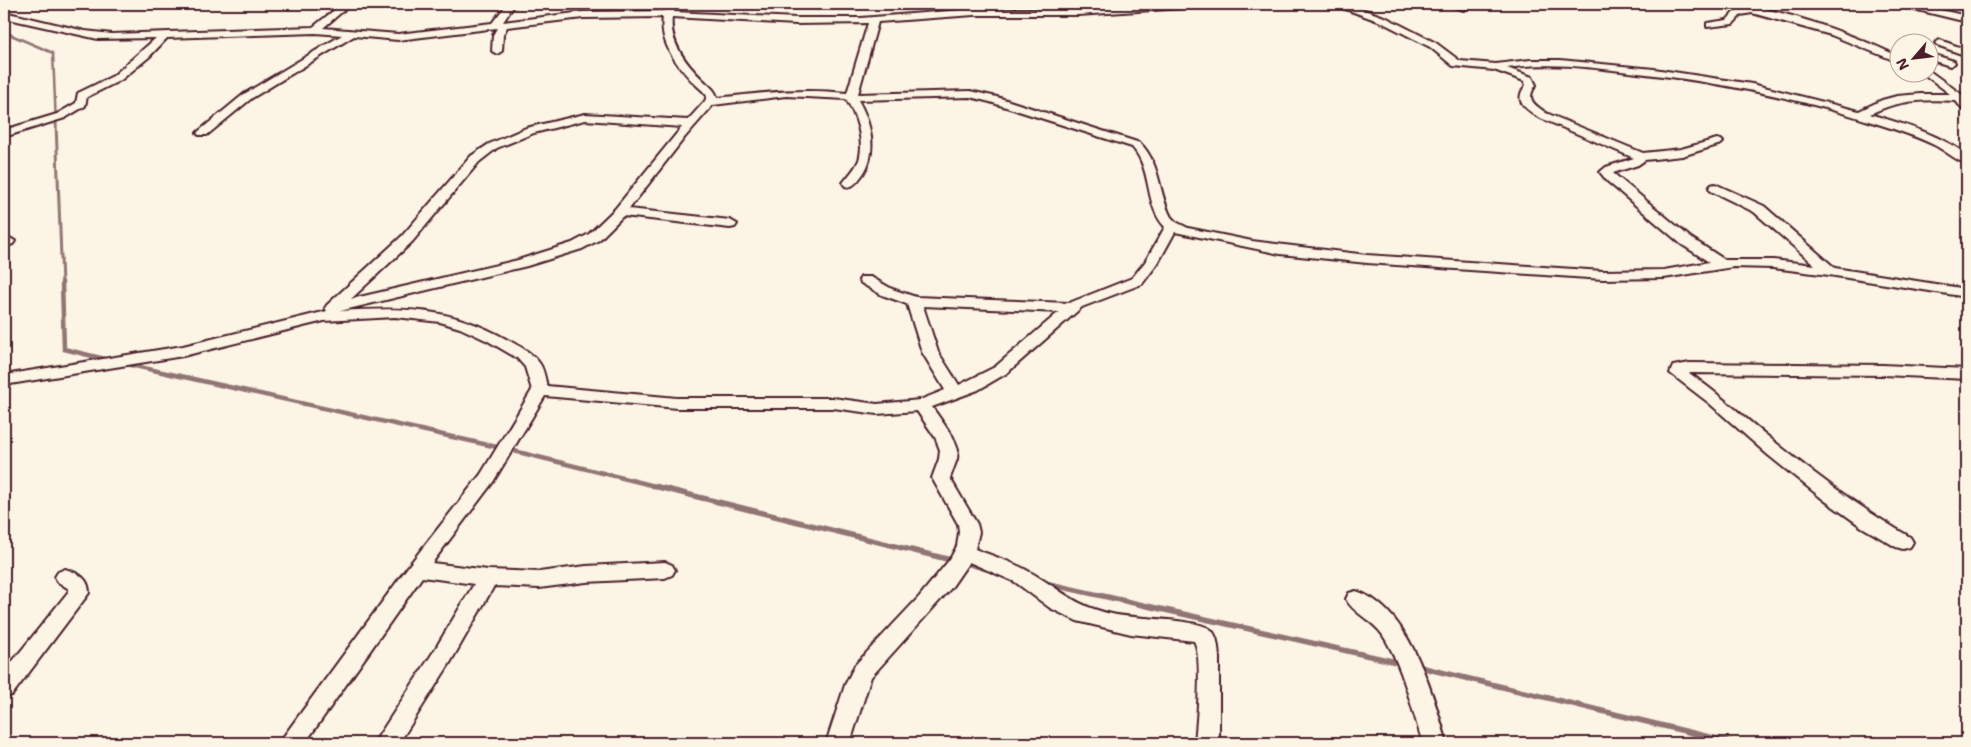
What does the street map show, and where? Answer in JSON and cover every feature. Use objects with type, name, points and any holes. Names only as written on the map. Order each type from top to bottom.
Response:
[{"type":"street","points":[[315,30],[347,4]]},
{"type":"street","points":[[497,51],[499,26],[511,4]]},
{"type":"street","points":[[4,15],[100,36],[164,36],[315,30],[398,37],[583,15],[670,9],[796,21],[874,20],[1033,8],[1078,12],[1198,4]]},
{"type":"street","points":[[1340,4],[1384,20],[1433,45],[1457,64],[1495,67],[1521,76],[1531,82],[1525,99],[1528,104],[1543,115],[1593,138],[1634,152],[1641,157]]},
{"type":"street","points":[[1454,4],[1464,7]]},
{"type":"street","points":[[1725,4],[1820,27],[1888,54]]},
{"type":"street","points":[[1904,4],[1967,18]]},
{"type":"street","points":[[1952,4],[1967,18]]},
{"type":"street","points":[[278,328],[334,307],[552,255],[577,246],[594,237],[620,212],[710,102],[712,93],[697,80],[680,60],[666,35],[670,9]]},
{"type":"street","points":[[1710,25],[1730,22],[1738,13],[1754,10]]},
{"type":"street","points":[[1772,14],[1823,20]]},
{"type":"street","points":[[849,183],[865,160],[867,150],[859,112],[851,98],[874,20]]},
{"type":"street","points":[[202,133],[248,96],[351,34]]},
{"type":"street","points":[[4,134],[67,113],[81,104],[82,95],[117,78],[145,55],[164,36]]},
{"type":"street","points":[[1940,43],[1967,53]]},
{"type":"street","points":[[1868,45],[1888,48]]},
{"type":"street","points":[[1938,59],[1950,63]]},
{"type":"street","points":[[1495,67],[1510,64],[1556,63],[1638,70],[1764,89],[1814,100],[1861,114],[1946,146],[1967,160]]},
{"type":"street","points":[[1938,80],[1960,98],[1967,108]]},
{"type":"street","points":[[710,102],[786,93],[819,93],[851,98],[953,94],[982,96],[1136,145],[1147,157],[1162,213],[1167,222],[1172,226],[1255,246],[1329,256],[1528,273],[1653,275],[1681,272],[1720,263],[1762,264],[1830,270],[1904,285],[1967,294]]},
{"type":"street","points":[[1861,114],[1891,100],[1903,97],[1960,98]]},
{"type":"street","points":[[334,307],[406,239],[475,159],[493,146],[530,130],[585,117],[691,124]]},
{"type":"street","points":[[1717,142],[1682,152],[1641,157],[1636,162],[1610,169],[1606,172],[1686,241],[1720,263]]},
{"type":"street","points":[[1715,188],[1758,208],[1830,270]]},
{"type":"street","points":[[620,212],[730,224]]},
{"type":"street","points":[[540,390],[677,404],[833,403],[878,409],[922,405],[972,386],[1001,370],[1071,308],[1087,299],[1137,281],[1151,263],[1172,226]]},
{"type":"street","points":[[866,280],[887,292],[914,301],[1071,308]]},
{"type":"street","points":[[914,301],[930,352],[955,393]]},
{"type":"street","points":[[4,380],[183,351],[324,316],[368,312],[404,313],[442,318],[465,325],[523,355],[533,366],[540,390],[506,449],[487,478],[418,569],[292,743]]},
{"type":"street","points":[[1903,542],[1831,496],[1774,451],[1716,399],[1678,373],[1679,369],[1883,370],[1967,374]]},
{"type":"street","points":[[838,743],[861,674],[881,648],[936,592],[965,554],[969,533],[967,524],[955,499],[941,478],[950,450],[947,442],[922,405]]},
{"type":"street","points":[[965,554],[992,563],[1022,578],[1070,609],[1087,616],[1155,629],[1195,631],[1201,634],[1206,639],[1208,655],[1207,743]]},
{"type":"street","points":[[418,569],[488,578],[539,580],[586,574],[666,570]]},
{"type":"street","points":[[4,688],[79,593],[79,585],[66,577]]},
{"type":"street","points":[[386,743],[442,656],[488,578]]},
{"type":"street","points":[[1356,599],[1382,619],[1394,634],[1407,664],[1435,743]]},
{"type":"waterway","points":[[4,32],[53,53],[56,125]]},
{"type":"waterway","points":[[56,123],[62,284]]},
{"type":"waterway","points":[[62,282],[64,349],[109,360]]},
{"type":"waterway","points":[[126,364],[506,449],[659,487]]},
{"type":"waterway","points":[[654,486],[955,561]]},
{"type":"waterway","points":[[963,562],[987,569]]},
{"type":"waterway","points":[[1045,583],[1401,663]]},
{"type":"waterway","points":[[1416,666],[1734,743]]}]
